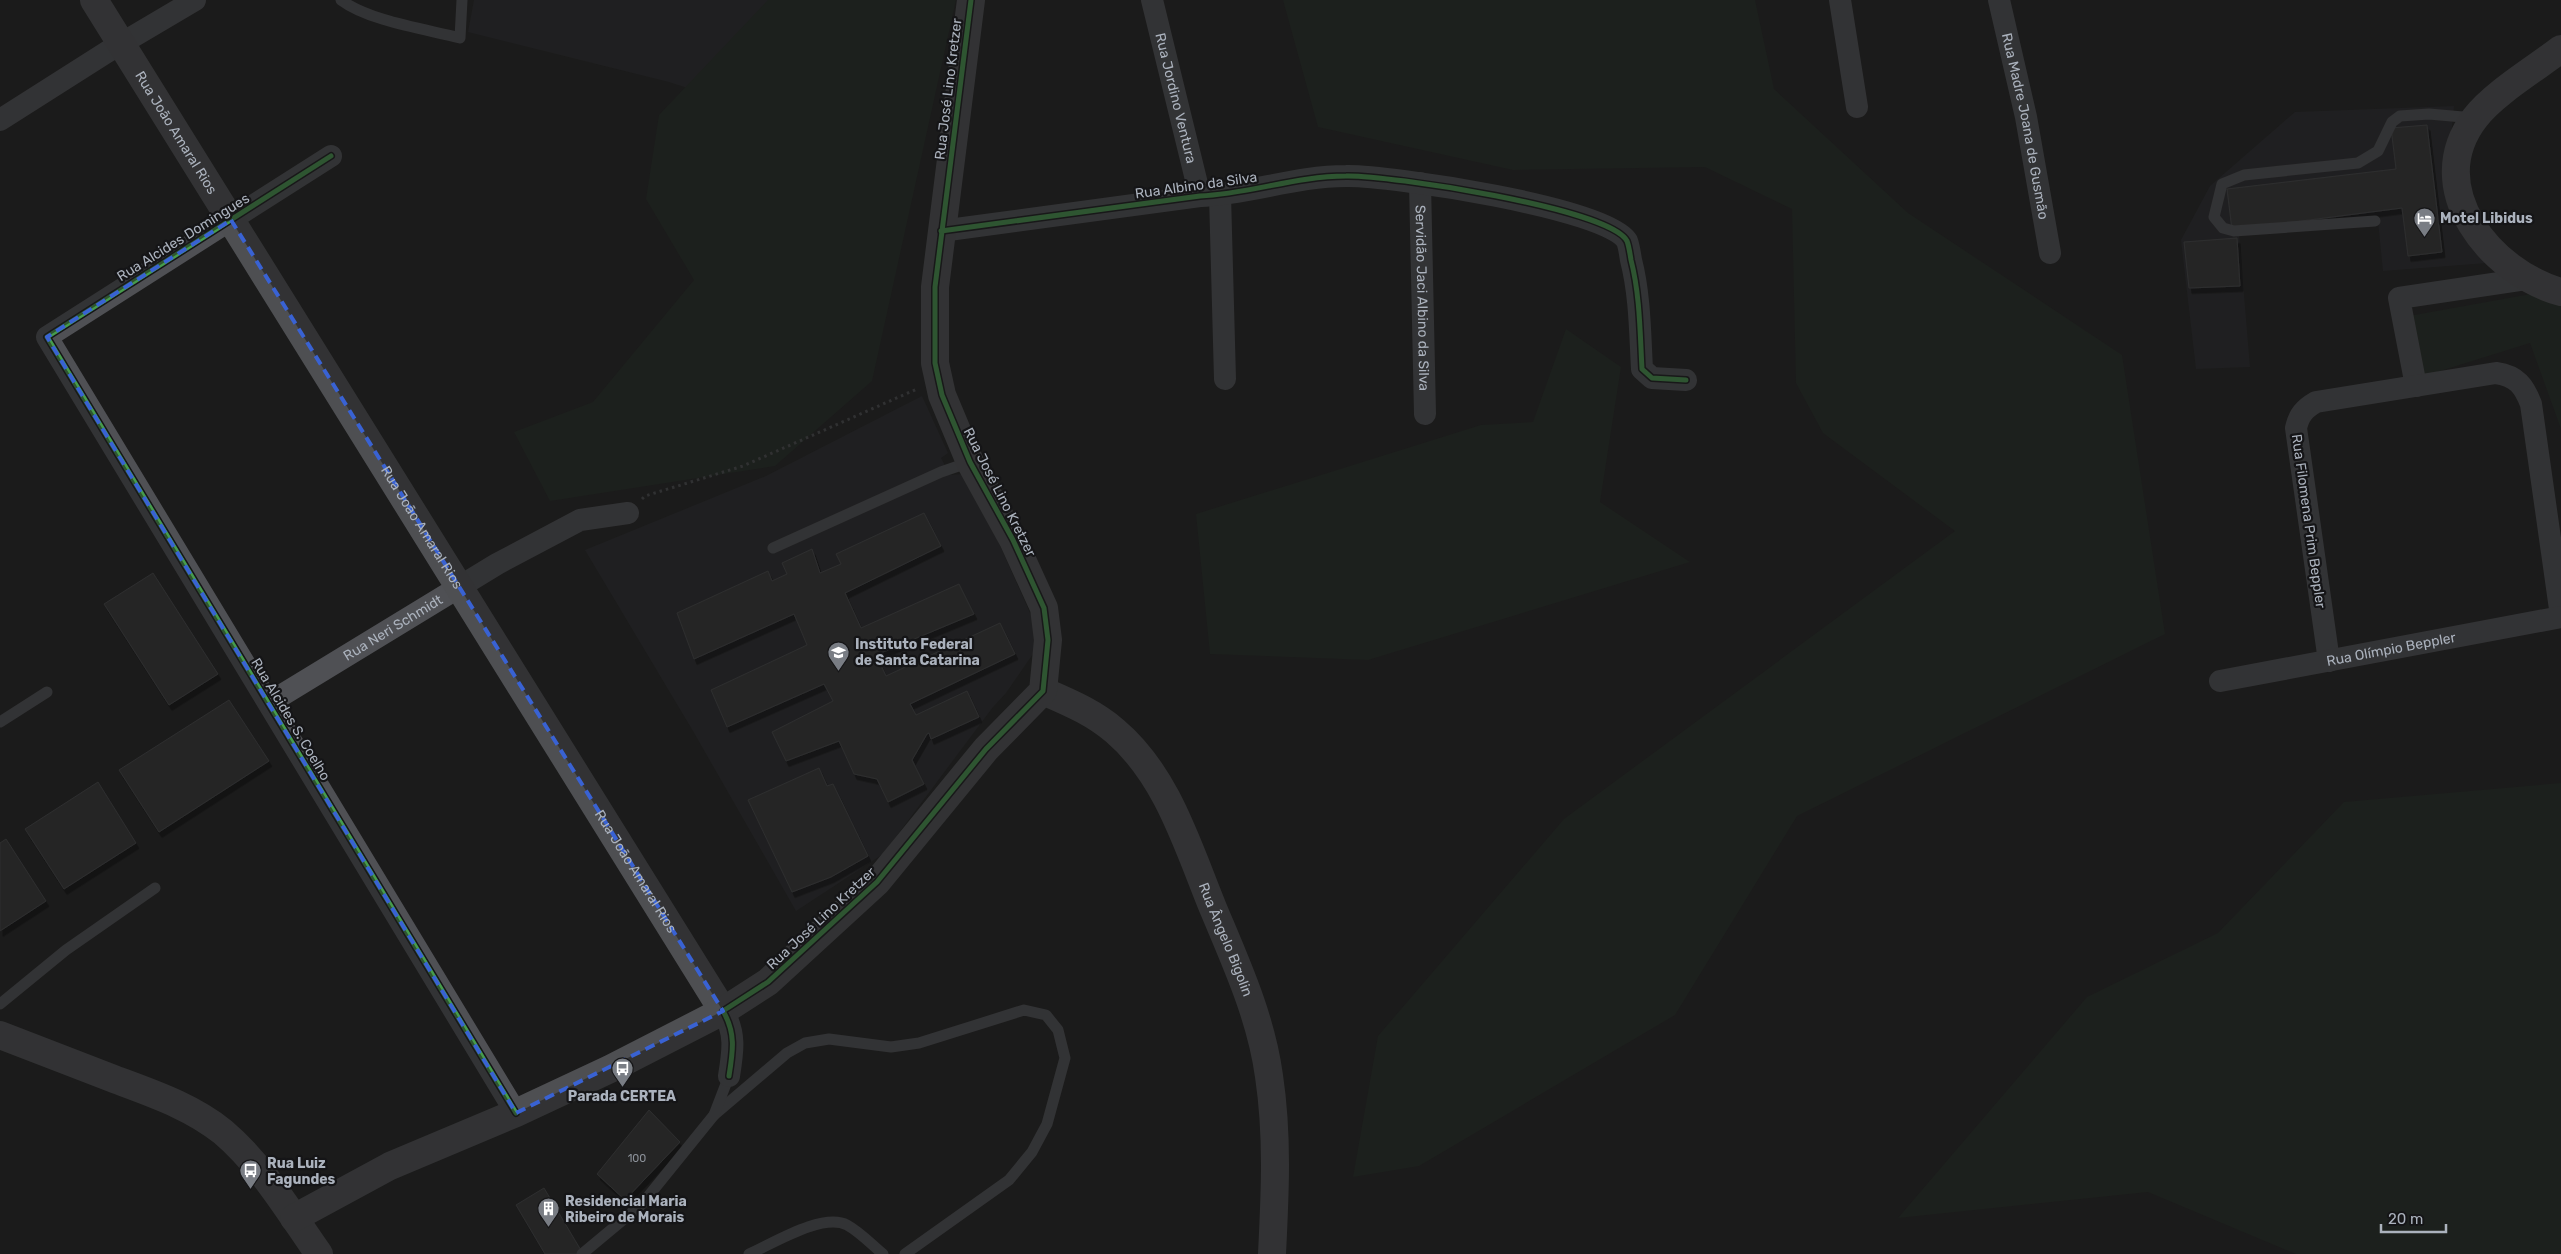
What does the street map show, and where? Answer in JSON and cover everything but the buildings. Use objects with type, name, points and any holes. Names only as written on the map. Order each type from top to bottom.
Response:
[{"type":"main road","name":"Rua João Amaral Rios","points":[[94,0],[723,1011]]},
{"type":"main road","name":"Rua José Lino Kretzer","points":[[294,1218],[390,1166],[516,1113],[610,1069],[723,1011],[768,982],[878,882],[986,749],[1043,690],[1048,640],[1044,608],[1013,540],[970,462],[938,380],[934,343],[935,288],[941,231],[971,0]]},
{"type":"main road","points":[[2561,49],[2486,106],[2474,118],[2460,147],[2456,177],[2463,208],[2480,238],[2502,261],[2526,279],[2561,292]]},
{"type":"main road","name":"Rua Ângelo Bigolin","points":[[1043,690],[1092,713],[1116,731],[1135,751],[1160,787],[1180,829],[1248,993],[1269,1074],[1274,1115],[1276,1169],[1272,1254]]},
{"type":"main road","points":[[0,1035],[155,1094],[198,1114],[224,1133],[237,1146],[294,1218],[319,1254]]},
{"type":"street","points":[[0,120],[121,43],[195,0]]},
{"type":"street","name":"Rua Jordino Ventura","points":[[1152,0],[1210,196],[1225,379]]},
{"type":"street","points":[[1840,0],[1857,107]]},
{"type":"street","name":"Rua Madre Joana de Gusmão","points":[[1999,0],[2026,117],[2050,253]]},
{"type":"street","name":"Rua Alcides Domingues","points":[[47,336],[332,156]]},
{"type":"street","name":"Rua Albino da Silva","points":[[941,231],[1210,196],[1312,178],[1374,176],[1478,191],[1591,220],[1612,228],[1627,241],[1636,280],[1642,369],[1652,378],[1686,380]]},
{"type":"street","name":"Servidão Jaci Albino da Silva","points":[[1420,183],[1425,414]]},
{"type":"street","points":[[2416,386],[2399,298],[2526,279]]},
{"type":"street","name":"Rua Alcides S. Coelho","points":[[47,336],[516,1113]]},
{"type":"street","name":"Rua Filomena Prim Beppler","points":[[2329,661],[2297,437],[2299,416],[2307,407],[2316,402],[2496,373],[2517,379],[2526,392],[2531,404],[2561,617]]},
{"type":"street","name":"Rua Neri Schmidt","points":[[269,703],[497,564],[580,520],[628,513]]},
{"type":"street","name":"Rua Olímpio Beppler","points":[[2220,681],[2561,617]]},
{"type":"street","points":[[723,1011],[730,1023],[734,1044],[729,1076]]},
{"type":"lane","points":[[341,0],[356,9],[400,23],[460,38],[462,0]]},
{"type":"lane","points":[[2375,222],[2234,231],[2223,228],[2214,217],[2222,184],[2244,175],[2358,163],[2378,151],[2392,122],[2400,116],[2429,114],[2474,118]]},
{"type":"lane","points":[[773,548],[941,472],[970,462]]},
{"type":"lane","points":[[0,722],[47,692]]},
{"type":"lane","points":[[0,1004],[66,950],[155,888]]},
{"type":"lane","points":[[582,1254],[642,1204],[714,1115],[787,1053],[805,1043],[829,1039],[891,1047],[919,1043],[1024,1010],[1046,1014],[1058,1030],[1065,1058],[1047,1124],[1032,1152],[1009,1180],[905,1254]]},
{"type":"lane","points":[[714,1115],[729,1076]]},
{"type":"lane","points":[[749,1254],[815,1224],[833,1221],[846,1225],[883,1254]]},
{"type":"path","points":[[628,513],[645,496],[743,466],[938,380]]},
{"type":"highlighted area","points":[[231,220],[723,1011],[516,1113],[47,337]]},
{"type":"shaded area","points":[[474,0],[804,0],[712,96],[669,82],[468,32]]},
{"type":"shaded area","points":[[768,0],[956,0],[872,381],[775,466],[550,501],[514,432],[593,402],[694,280],[646,199],[659,115]]},
{"type":"shaded area","points":[[1283,0],[1755,0],[1774,89],[1908,213],[2122,355],[2165,634],[1797,816],[1675,1015],[1419,1166],[1353,1177],[1378,1036],[1564,819],[1955,531],[1823,433],[1796,383],[1792,209],[1705,167],[1513,170],[1318,127]]},
{"type":"shaded area","name":"Motel Libidus","points":[[2454,106],[2447,179],[2487,263],[2383,271],[2378,221],[2239,235],[2250,367],[2196,369],[2181,240],[2210,186],[2295,112]]},
{"type":"shaded area","points":[[2531,294],[2561,302],[2561,429],[2530,343],[2424,376],[2409,316]]},
{"type":"shaded area","points":[[1566,329],[1621,367],[1600,502],[1690,562],[1368,660],[1210,654],[1196,514],[1481,425],[1533,422]]},
{"type":"shaded area","name":"Instituto Federal de Santa Catarina","points":[[922,396],[948,453],[941,458],[950,475],[962,474],[973,485],[1035,624],[1037,648],[1006,693],[993,707],[883,854],[796,911],[693,731],[585,550],[766,476]]},
{"type":"shaded area","points":[[2561,783],[2561,1254],[2296,1254],[2148,1192],[1898,1218],[2087,997],[2218,933],[2344,802]]},
{"type":"cycle path","points":[[729,1076],[732,1035],[723,1011],[768,982],[877,882],[986,749],[1043,691],[1048,640],[1044,608],[1013,540],[970,462],[942,395],[935,363],[935,287],[971,0]]},
{"type":"cycle path","points":[[331,156],[47,337],[516,1113]]},
{"type":"cycle path","points":[[941,231],[1218,195],[1327,177],[1369,177],[1405,181],[1496,196],[1581,217],[1611,229],[1627,241],[1638,300],[1642,369],[1652,378],[1686,380]]},
{"type":"place","name":"Motel Libidus","points":[[2424,237]]},
{"type":"place","name":"Instituto Federal de Santa Catarina","points":[[839,671]]},
{"type":"place","name":"Parada CERTEA","points":[[622,1087]]},
{"type":"place","name":"Rua Luiz Fagundes","points":[[251,1190]]},
{"type":"place","name":"Residencial Maria Ribeiro de Morais","points":[[549,1228]]}]
